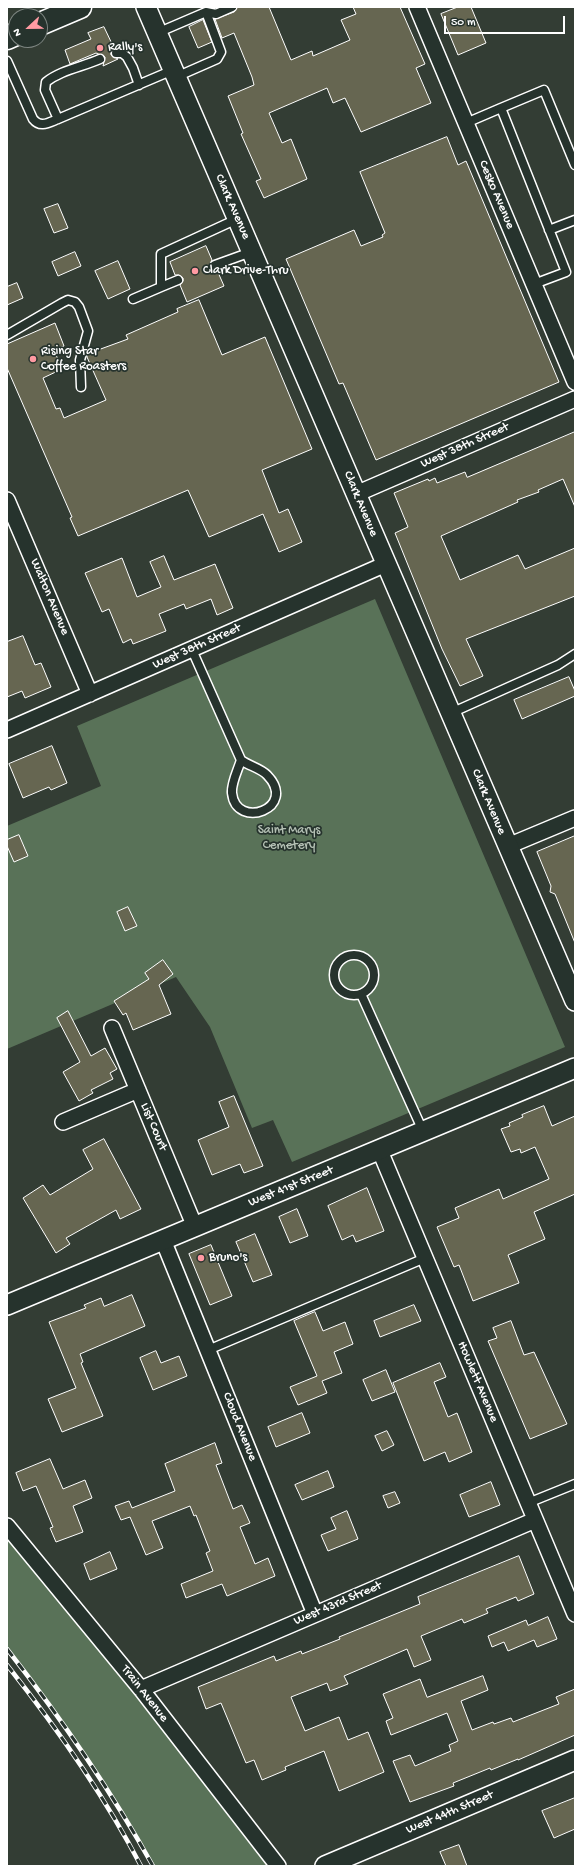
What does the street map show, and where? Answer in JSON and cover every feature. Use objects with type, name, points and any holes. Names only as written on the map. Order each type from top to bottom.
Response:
[{"type":"main road","points":[[48,21],[80,7]]},
{"type":"street","name":"Clark Avenue","points":[[146,7],[575,1001]]},
{"type":"street","name":"Cesko Avenue","points":[[417,7],[575,382]]},
{"type":"street","name":"West 38th Street","points":[[356,494],[575,399]]},
{"type":"street","name":"Walton Avenue","points":[[7,500],[90,694]]},
{"type":"street","name":"West 38th Street","points":[[7,730],[386,564]]},
{"type":"street","points":[[508,846],[575,818]]},
{"type":"street","name":"List Court","points":[[112,1028],[195,1227]]},
{"type":"street","name":"West 41st Street","points":[[7,1305],[380,1151],[575,1068]]},
{"type":"street","points":[[63,1122],[138,1090]]},
{"type":"street","name":"Howlett Avenue","points":[[380,1151],[575,1614]]},
{"type":"street","name":"Cloud Avenue","points":[[163,1240],[315,1614]]},
{"type":"street","name":"West 43rd Street","points":[[141,1689],[535,1520]]},
{"type":"street","name":"Train Avenue","points":[[7,1526],[141,1689],[278,1866]]},
{"type":"street","name":"West 44th Street","points":[[329,1864],[575,1760]]},
{"type":"lane","points":[[157,33],[206,12],[216,14],[232,7]]},
{"type":"lane","points":[[7,61],[33,119],[39,124],[46,124],[139,85],[217,59],[221,52],[206,12]]},
{"type":"lane","points":[[116,53],[122,53],[127,57],[139,85]]},
{"type":"lane","points":[[58,119],[45,90],[46,82],[61,72],[83,67],[100,59]]},
{"type":"lane","points":[[466,123],[544,90],[575,165]]},
{"type":"lane","points":[[501,108],[566,272],[534,284]]},
{"type":"lane","points":[[161,286],[161,254],[237,219]]},
{"type":"lane","points":[[549,230],[575,220]]},
{"type":"lane","points":[[215,265],[252,252]]},
{"type":"lane","points":[[133,299],[178,280]]},
{"type":"lane","points":[[7,335],[68,300],[75,302],[79,307],[88,331],[80,360],[81,387]]},
{"type":"lane","points":[[192,650],[241,760],[266,774],[275,787],[276,794],[274,801],[263,812],[256,813],[242,810],[234,799],[232,785],[241,760]]},
{"type":"lane","points":[[450,714],[558,665],[575,654]]},
{"type":"lane","points":[[348,955],[362,956],[368,960],[374,972],[372,985],[361,994],[348,995],[338,988],[335,982],[334,969],[342,958],[348,955]]},
{"type":"lane","points":[[361,994],[423,1132]]},
{"type":"lane","points":[[208,1350],[425,1258]]},
{"type":"lane","points":[[528,1503],[575,1484]]},
{"type":"green space","name":"Saint Marys Cemetery","points":[[375,599],[565,1047],[292,1162],[273,1120],[252,1128],[210,1027],[176,977],[7,1049],[7,826],[101,786],[77,726]]},
{"type":"green space","points":[[7,1527],[278,1866],[153,1866],[128,1822],[86,1755],[42,1693],[7,1649]]},
{"type":"building","points":[[237,7],[269,7],[291,60],[312,51],[313,56],[350,40],[341,20],[356,14],[353,7],[400,7],[425,64],[416,68],[431,103],[361,132],[345,98],[333,103],[327,88],[269,113],[282,143],[291,139],[307,179],[264,198],[256,181],[261,179],[241,134],[243,133],[228,96],[254,85],[252,77],[234,33],[222,38],[215,19],[234,12]]},
{"type":"building","points":[[458,7],[471,7],[486,43],[458,55],[441,14]]},
{"type":"building","points":[[203,20],[212,42],[198,48],[189,27]]},
{"type":"building","name":"Rally's","points":[[104,27],[114,48],[111,51],[111,55],[118,59],[103,66],[105,57],[96,53],[70,64],[65,50],[91,39],[88,33]]},
{"type":"building","points":[[447,137],[458,165],[466,161],[559,382],[376,460],[343,383],[339,384],[286,259],[354,230],[361,246],[383,237],[382,235],[385,233],[360,172]]},
{"type":"building","points":[[58,204],[68,228],[54,233],[44,209]]},
{"type":"building","name":"Clark Drive-Thru","points":[[206,246],[212,260],[210,267],[217,270],[224,286],[187,302],[180,285],[183,278],[179,275],[175,275],[170,262]]},
{"type":"building","points":[[75,252],[81,266],[58,276],[52,262]]},
{"type":"building","points":[[118,261],[130,289],[108,299],[95,271]]},
{"type":"building","points":[[17,283],[23,298],[7,305],[7,287]]},
{"type":"building","points":[[199,300],[222,355],[265,337],[312,449],[262,470],[279,513],[288,509],[302,542],[279,552],[263,514],[209,537],[188,490],[78,536],[70,518],[72,517],[7,368],[7,344],[55,323],[64,346],[54,350],[62,369],[43,378],[56,409],[60,408],[64,418],[106,400],[87,354],[128,339],[126,335],[178,312],[177,309]]},
{"type":"building","points":[[575,432],[575,507],[563,479],[538,490],[539,492],[517,500],[518,502],[441,536],[460,580],[518,555],[525,569],[575,548],[575,596],[466,639],[483,676],[460,686],[442,649],[395,533],[408,527],[394,493],[428,479],[429,481],[435,478],[437,483],[465,472],[467,477]]},
{"type":"building","points":[[164,556],[174,580],[215,564],[233,608],[217,615],[211,599],[186,609],[184,604],[159,614],[166,631],[133,644],[131,639],[123,643],[109,609],[102,612],[85,573],[122,558],[137,597],[161,587],[150,562]]},
{"type":"building","points":[[23,636],[35,665],[41,663],[51,687],[25,698],[22,691],[7,697],[7,642]]},
{"type":"building","points":[[569,677],[575,691],[575,696],[522,719],[514,700]]},
{"type":"building","points":[[52,746],[67,783],[51,790],[49,787],[23,798],[9,764]]},
{"type":"building","points":[[19,835],[28,856],[14,862],[7,846],[7,840]]},
{"type":"building","points":[[575,836],[575,943],[555,894],[550,892],[551,886],[537,852]]},
{"type":"building","points":[[128,907],[137,926],[125,931],[117,912]]},
{"type":"building","points":[[163,960],[173,974],[159,985],[171,1014],[133,1030],[126,1013],[123,1015],[114,1001],[149,979],[145,973]]},
{"type":"building","points":[[68,1011],[91,1056],[105,1048],[117,1069],[110,1073],[113,1079],[91,1090],[93,1093],[79,1101],[63,1072],[80,1062],[57,1018]]},
{"type":"building","points":[[234,1096],[263,1166],[244,1173],[240,1164],[212,1175],[198,1140],[229,1127],[219,1102]]},
{"type":"building","points":[[544,1106],[552,1126],[575,1116],[575,1194],[534,1212],[545,1239],[508,1255],[519,1283],[473,1301],[459,1265],[454,1267],[437,1227],[459,1218],[455,1208],[499,1189],[503,1199],[549,1179],[535,1147],[521,1153],[520,1149],[511,1152],[501,1129],[510,1126],[509,1123],[523,1117],[522,1115]]},
{"type":"building","points":[[104,1139],[141,1209],[120,1219],[116,1210],[66,1238],[70,1244],[56,1253],[23,1198],[43,1185],[50,1195],[93,1169],[83,1150]]},
{"type":"building","points":[[367,1188],[384,1231],[356,1242],[353,1235],[342,1240],[328,1206]]},
{"type":"building","points":[[297,1209],[308,1236],[290,1243],[279,1217]]},
{"type":"building","points":[[255,1234],[272,1275],[253,1282],[236,1242]]},
{"type":"building","points":[[211,1245],[232,1296],[210,1305],[189,1254]]},
{"type":"building","points":[[132,1295],[145,1326],[80,1354],[83,1362],[81,1363],[103,1416],[62,1432],[48,1399],[76,1388],[49,1322],[86,1308],[84,1305],[101,1298],[104,1306]]},
{"type":"building","points":[[414,1305],[421,1321],[380,1337],[374,1321]]},
{"type":"building","points":[[315,1312],[323,1331],[345,1322],[353,1344],[334,1352],[342,1373],[322,1381],[327,1393],[298,1405],[290,1387],[317,1376],[294,1321]]},
{"type":"building","points":[[511,1321],[524,1355],[534,1352],[567,1424],[530,1439],[488,1341],[497,1338],[493,1328]]},
{"type":"building","points":[[156,1351],[161,1363],[179,1356],[187,1376],[153,1390],[140,1358]]},
{"type":"building","points":[[440,1363],[446,1377],[434,1382],[448,1417],[457,1413],[472,1452],[449,1462],[445,1452],[424,1461],[393,1383]]},
{"type":"building","points":[[386,1370],[395,1392],[372,1401],[363,1380]]},
{"type":"building","points":[[302,1413],[310,1433],[276,1447],[268,1427]]},
{"type":"building","points":[[387,1431],[394,1445],[382,1451],[375,1436]]},
{"type":"building","points":[[215,1443],[222,1463],[216,1465],[233,1509],[242,1505],[250,1523],[240,1527],[255,1564],[268,1558],[275,1576],[227,1596],[222,1584],[186,1598],[181,1584],[213,1571],[206,1553],[210,1551],[196,1515],[194,1516],[190,1506],[152,1521],[163,1548],[146,1555],[130,1517],[121,1520],[115,1506],[129,1501],[132,1508],[175,1491],[165,1464]]},
{"type":"building","points":[[50,1459],[63,1489],[85,1480],[92,1498],[73,1506],[83,1532],[56,1542],[50,1528],[53,1527],[36,1486],[23,1491],[16,1473]]},
{"type":"building","points":[[328,1471],[334,1487],[302,1500],[295,1485]]},
{"type":"building","points":[[491,1482],[500,1505],[469,1517],[460,1495]]},
{"type":"building","points":[[395,1492],[400,1503],[388,1508],[383,1496]]},
{"type":"building","points":[[347,1511],[358,1539],[328,1551],[321,1535],[336,1529],[331,1518]]},
{"type":"building","points":[[110,1552],[117,1569],[90,1580],[84,1564]]},
{"type":"building","points":[[519,1556],[534,1594],[518,1601],[516,1597],[486,1609],[488,1613],[464,1623],[462,1619],[421,1636],[431,1660],[414,1667],[407,1649],[344,1676],[348,1684],[330,1691],[327,1683],[291,1697],[305,1731],[339,1717],[348,1740],[368,1732],[384,1772],[339,1791],[324,1751],[285,1767],[286,1770],[262,1780],[254,1760],[246,1763],[221,1703],[206,1709],[198,1687],[274,1656],[276,1661],[301,1651],[302,1654],[340,1639],[339,1637],[420,1604],[418,1597]]},
{"type":"building","points":[[548,1617],[557,1639],[537,1647],[534,1640],[508,1651],[504,1642],[492,1647],[488,1636],[526,1620],[528,1625]]},
{"type":"building","points":[[483,1676],[488,1690],[461,1701],[472,1730],[493,1722],[494,1724],[511,1718],[513,1722],[559,1704],[556,1697],[575,1689],[575,1735],[518,1760],[491,1770],[490,1768],[453,1783],[454,1786],[410,1802],[393,1761],[410,1755],[415,1766],[451,1751],[449,1745],[458,1741],[447,1713],[391,1735],[386,1721],[393,1718],[383,1694],[420,1679],[427,1697]]},
{"type":"building","points":[[575,1798],[575,1829],[554,1838],[542,1811]]},
{"type":"building","points":[[459,1845],[467,1866],[446,1866],[440,1852]]},
{"type":"railway","points":[[7,1649],[47,1701],[84,1754],[120,1809],[153,1866]]},
{"type":"railway","points":[[7,1665],[79,1762],[96,1788],[141,1866]]},
{"type":"place","name":"Rally's","points":[[100,48]]},
{"type":"place","name":"Clark Drive-Thru","points":[[195,271]]},
{"type":"place","name":"Rising Star Coffee Roasters","points":[[33,359]]},
{"type":"place","name":"Bruno's","points":[[201,1258]]}]
